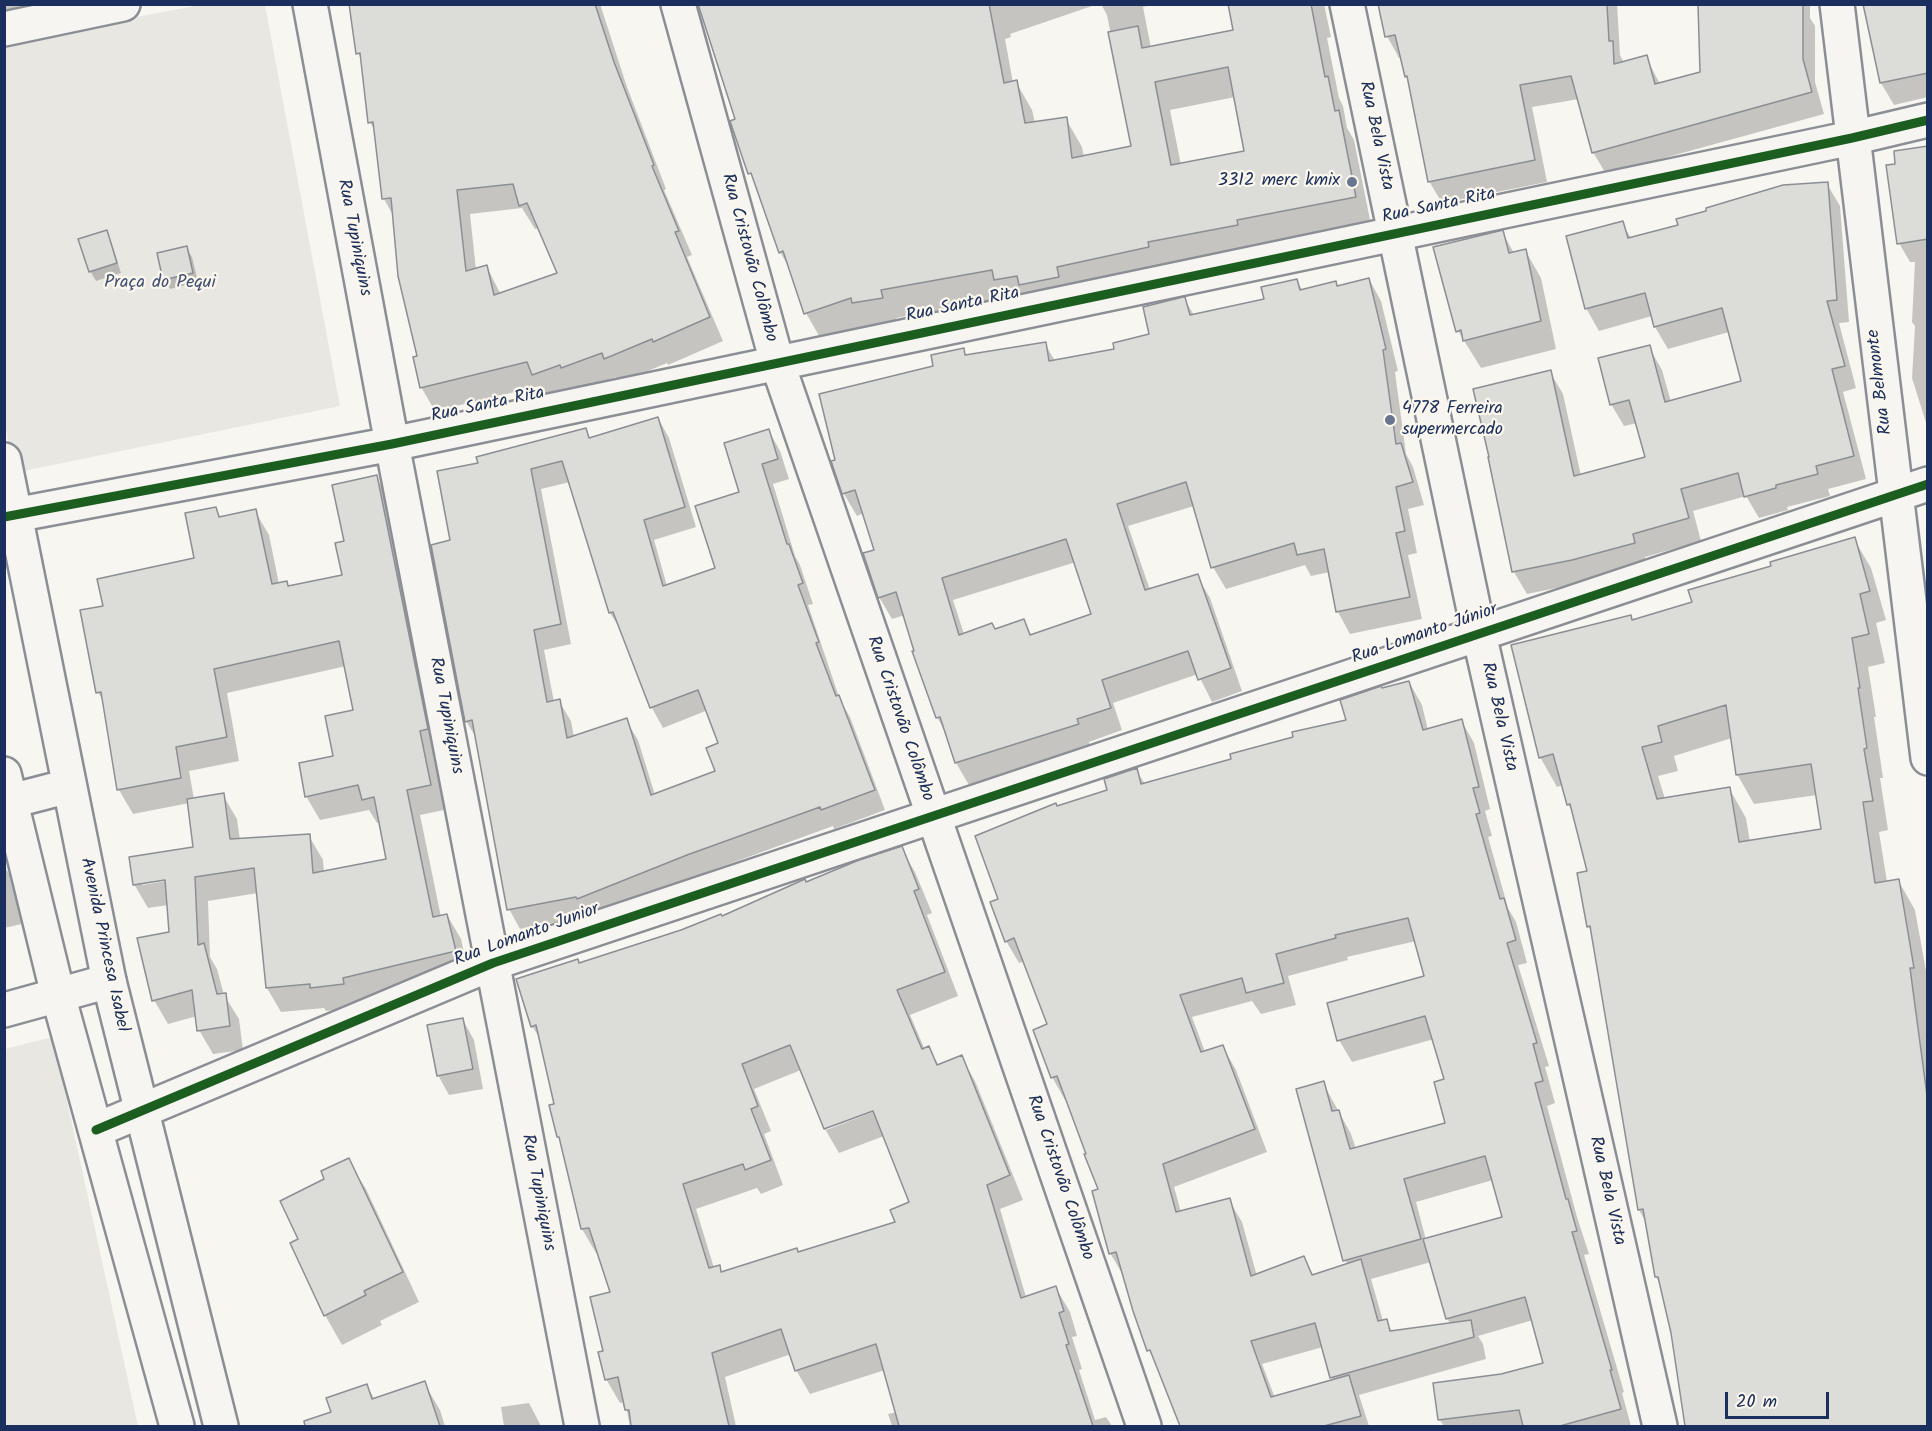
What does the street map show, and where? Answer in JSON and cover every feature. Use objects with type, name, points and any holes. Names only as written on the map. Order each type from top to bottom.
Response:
[{"type":"street","points":[[4,30],[123,4]]},
{"type":"street","name":"Rua Tupiniquins","points":[[310,4],[392,444],[582,1426]]},
{"type":"street","name":"Rua Cristovão Colômbo","points":[[678,4],[777,362],[932,817],[1102,1299],[1144,1426]]},
{"type":"street","name":"Rua Bela Vista","points":[[1347,4],[1479,634],[1660,1426]]},
{"type":"street","name":"Rua Belmonte","points":[[1837,4],[1928,758]]},
{"type":"street","name":"Rua Santa Rita","points":[[10,516],[392,444],[1852,138],[1928,120]]},
{"type":"street","name":"Avenida Princesa Isabel","points":[[4,460],[10,516],[109,981],[221,1426]]},
{"type":"street","name":"Rua Lomanto Júnior","points":[[932,817],[1928,484]]},
{"type":"street","points":[[69,786],[8,787],[58,995],[177,1426]]},
{"type":"street","name":"Rua Lomanto Junior","points":[[96,1130],[493,963],[932,817]]},
{"type":"street","points":[[4,1010],[109,981]]},
{"type":"green space","name":"Praça do Pequi","points":[[200,5],[265,5],[340,406],[14,473],[4,419],[4,42]]},
{"type":"green space","points":[[53,1037],[138,1426],[5,1426],[5,1049]]},
{"type":"building","points":[[349,4],[595,4],[614,62],[654,165],[652,166],[679,231],[675,232],[710,317],[653,342],[652,339],[604,359],[602,353],[561,368],[560,365],[532,375],[527,362],[420,388],[413,357],[417,356],[398,276],[391,198],[382,199],[373,122],[368,123],[360,53],[356,54]],"holes":[[[513,184],[519,206],[527,203],[557,273],[494,295],[487,265],[466,271],[457,190]]]},
{"type":"building","points":[[698,4],[989,4],[1004,83],[1017,80],[1025,123],[1067,117],[1072,158],[1131,146],[1108,32],[1138,26],[1142,48],[1233,30],[1228,4],[1311,4],[1325,77],[1328,76],[1335,111],[1339,110],[1356,197],[1237,220],[1238,225],[1148,242],[1149,247],[1057,267],[1059,277],[1019,285],[1017,276],[994,280],[992,270],[881,290],[883,298],[852,303],[851,298],[804,314],[783,251],[779,253],[751,173],[748,174],[730,121],[735,119]],"holes":[[[1228,67],[1244,151],[1171,165],[1155,82]]]},
{"type":"building","points":[[1378,4],[1607,4],[1609,41],[1613,41],[1614,64],[1647,55],[1655,84],[1700,72],[1698,5],[1803,4],[1803,59],[1812,92],[1592,153],[1571,76],[1520,85],[1535,160],[1428,182],[1407,76],[1405,77],[1395,35],[1385,37]]},
{"type":"building","points":[[1863,4],[1928,4],[1928,73],[1880,83]]},
{"type":"building","points":[[1928,146],[1928,239],[1897,244],[1886,165],[1895,164],[1894,151]]},
{"type":"building","points":[[1828,182],[1837,300],[1827,301],[1845,366],[1832,369],[1854,456],[1816,466],[1818,474],[1776,485],[1776,488],[1744,497],[1738,473],[1681,489],[1689,518],[1633,534],[1635,543],[1572,560],[1512,572],[1473,389],[1551,370],[1574,476],[1645,457],[1629,400],[1610,405],[1598,358],[1650,345],[1665,402],[1741,381],[1722,308],[1654,327],[1645,293],[1585,309],[1566,236],[1623,221],[1628,238],[1678,225],[1676,219],[1783,185]]},
{"type":"building","points":[[107,230],[117,263],[89,272],[78,239]]},
{"type":"building","points":[[1503,230],[1509,253],[1526,249],[1541,321],[1463,341],[1461,330],[1456,332],[1433,247]]},
{"type":"building","points":[[187,246],[193,273],[163,280],[157,253]]},
{"type":"building","points":[[1369,278],[1386,349],[1383,350],[1396,444],[1401,443],[1413,482],[1396,487],[1405,531],[1396,533],[1410,597],[1336,612],[1324,549],[1297,555],[1294,543],[1211,568],[1186,482],[1117,504],[1145,590],[1198,574],[1231,668],[1198,680],[1188,651],[1102,680],[1111,708],[1077,719],[1079,724],[955,763],[940,717],[936,718],[912,651],[914,651],[896,592],[878,598],[863,553],[874,550],[855,490],[842,494],[831,461],[835,460],[819,394],[933,366],[931,355],[964,348],[965,355],[1046,342],[1049,361],[1114,349],[1113,343],[1149,334],[1143,307],[1183,297],[1185,297],[1190,315],[1264,299],[1261,287],[1297,279],[1300,290],[1336,281],[1337,286]],"holes":[[[1066,539],[1091,614],[1030,635],[1024,619],[995,629],[992,623],[959,635],[942,578]]]},
{"type":"building","points":[[658,417],[685,507],[644,520],[663,586],[715,568],[695,506],[739,492],[724,443],[769,429],[778,459],[762,464],[787,544],[789,544],[803,583],[798,585],[819,642],[816,643],[836,696],[839,695],[875,790],[821,810],[820,807],[687,855],[577,899],[576,897],[507,910],[472,720],[465,722],[431,545],[450,540],[437,471],[478,463],[476,457],[586,428],[589,438]],"holes":[[[562,461],[609,613],[613,612],[650,708],[698,690],[718,743],[706,748],[715,771],[651,795],[627,718],[567,738],[560,699],[547,702],[534,630],[561,624],[531,469]]]},
{"type":"building","points":[[377,475],[428,729],[420,731],[431,785],[407,790],[433,917],[447,914],[456,951],[343,978],[344,984],[310,988],[310,984],[266,988],[254,868],[195,877],[198,945],[204,943],[217,994],[226,993],[230,1026],[197,1031],[192,990],[152,1001],[137,938],[169,932],[165,880],[133,885],[129,857],[193,847],[187,799],[224,793],[230,839],[310,834],[313,873],[386,859],[374,797],[362,800],[358,785],[305,797],[299,763],[333,756],[325,716],[353,710],[339,641],[214,669],[227,737],[176,747],[181,778],[117,790],[101,692],[96,693],[80,610],[103,606],[97,579],[194,558],[185,513],[216,507],[219,517],[256,509],[272,584],[287,581],[288,586],[342,575],[335,543],[344,541],[332,485]]},
{"type":"building","points":[[1855,537],[1870,591],[1860,594],[1869,634],[1852,638],[1867,748],[1864,749],[1873,801],[1863,802],[1875,883],[1899,879],[1914,968],[1910,968],[1928,1103],[1928,1426],[1685,1426],[1671,1333],[1658,1277],[1655,1277],[1643,1209],[1638,1210],[1590,926],[1587,927],[1577,873],[1587,871],[1570,804],[1567,805],[1553,754],[1539,758],[1511,645],[1631,615],[1632,620],[1692,602],[1688,590],[1771,566],[1770,562]],"holes":[[[1726,705],[1736,775],[1811,764],[1821,829],[1739,842],[1730,787],[1657,799],[1642,747],[1662,742],[1658,726]]]},
{"type":"building","points":[[1409,681],[1423,730],[1462,719],[1479,787],[1473,788],[1480,813],[1476,814],[1500,899],[1504,898],[1516,940],[1507,943],[1537,1043],[1533,1044],[1543,1081],[1535,1083],[1566,1199],[1568,1199],[1577,1231],[1572,1232],[1621,1409],[1560,1426],[1523,1426],[1519,1410],[1438,1420],[1433,1383],[1501,1374],[1543,1363],[1525,1297],[1446,1319],[1423,1239],[1502,1217],[1485,1156],[1404,1179],[1421,1239],[1343,1261],[1296,1089],[1324,1081],[1332,1111],[1339,1110],[1350,1149],[1445,1123],[1434,1082],[1444,1079],[1425,1016],[1337,1041],[1327,1003],[1424,976],[1408,918],[1335,935],[1336,938],[1276,954],[1284,983],[1246,993],[1242,978],[1180,995],[1201,1052],[1223,1045],[1255,1129],[1163,1164],[1176,1212],[1230,1198],[1251,1276],[1304,1256],[1312,1275],[1361,1259],[1378,1321],[1387,1319],[1390,1331],[1471,1320],[1474,1337],[1330,1378],[1315,1323],[1251,1341],[1271,1397],[1349,1375],[1361,1416],[1324,1426],[1180,1426],[1150,1350],[1147,1351],[1116,1252],[1109,1254],[1092,1191],[1098,1189],[1057,1076],[1051,1078],[1033,1030],[1047,1024],[1014,938],[1005,942],[990,902],[998,899],[975,836],[1056,803],[1057,806],[1107,790],[1104,779],[1137,768],[1141,784],[1231,759],[1230,754],[1293,737],[1292,732],[1346,720],[1340,700],[1381,686],[1382,688]]},
{"type":"building","points":[[902,846],[919,889],[914,891],[945,972],[897,990],[922,1049],[929,1046],[937,1065],[962,1055],[1010,1175],[987,1185],[1021,1298],[1056,1286],[1064,1311],[1059,1313],[1069,1344],[1066,1345],[1093,1426],[899,1426],[876,1344],[795,1371],[781,1329],[712,1353],[729,1426],[631,1426],[629,1410],[625,1410],[618,1377],[605,1380],[598,1352],[603,1351],[590,1297],[610,1292],[589,1228],[581,1229],[549,1105],[554,1104],[536,1025],[531,1027],[516,979],[578,959],[579,963],[681,930],[721,914],[722,916],[805,879],[806,882],[859,860]],"holes":[[[790,1045],[824,1129],[873,1111],[909,1202],[890,1210],[895,1222],[798,1252],[797,1248],[721,1272],[720,1265],[709,1268],[683,1184],[743,1164],[745,1170],[771,1160],[751,1109],[758,1106],[742,1064]]]},
{"type":"building","points":[[463,1018],[473,1069],[437,1076],[427,1025]]},
{"type":"building","points":[[349,1158],[403,1272],[364,1291],[366,1295],[324,1316],[290,1243],[298,1239],[280,1201],[324,1179],[321,1171]]},
{"type":"building","points":[[425,1381],[440,1426],[305,1426],[304,1421],[331,1412],[326,1398],[367,1384],[372,1399]]},
{"type":"cycle path","points":[[4,517],[392,444],[1852,138],[1928,120]]},
{"type":"cycle path","points":[[96,1130],[493,963],[1928,484]]},
{"type":"place","name":"3312 merc kmix","points":[[1352,182]]},
{"type":"place","name":"4778 Ferreira supermercado","points":[[1390,420]]}]
